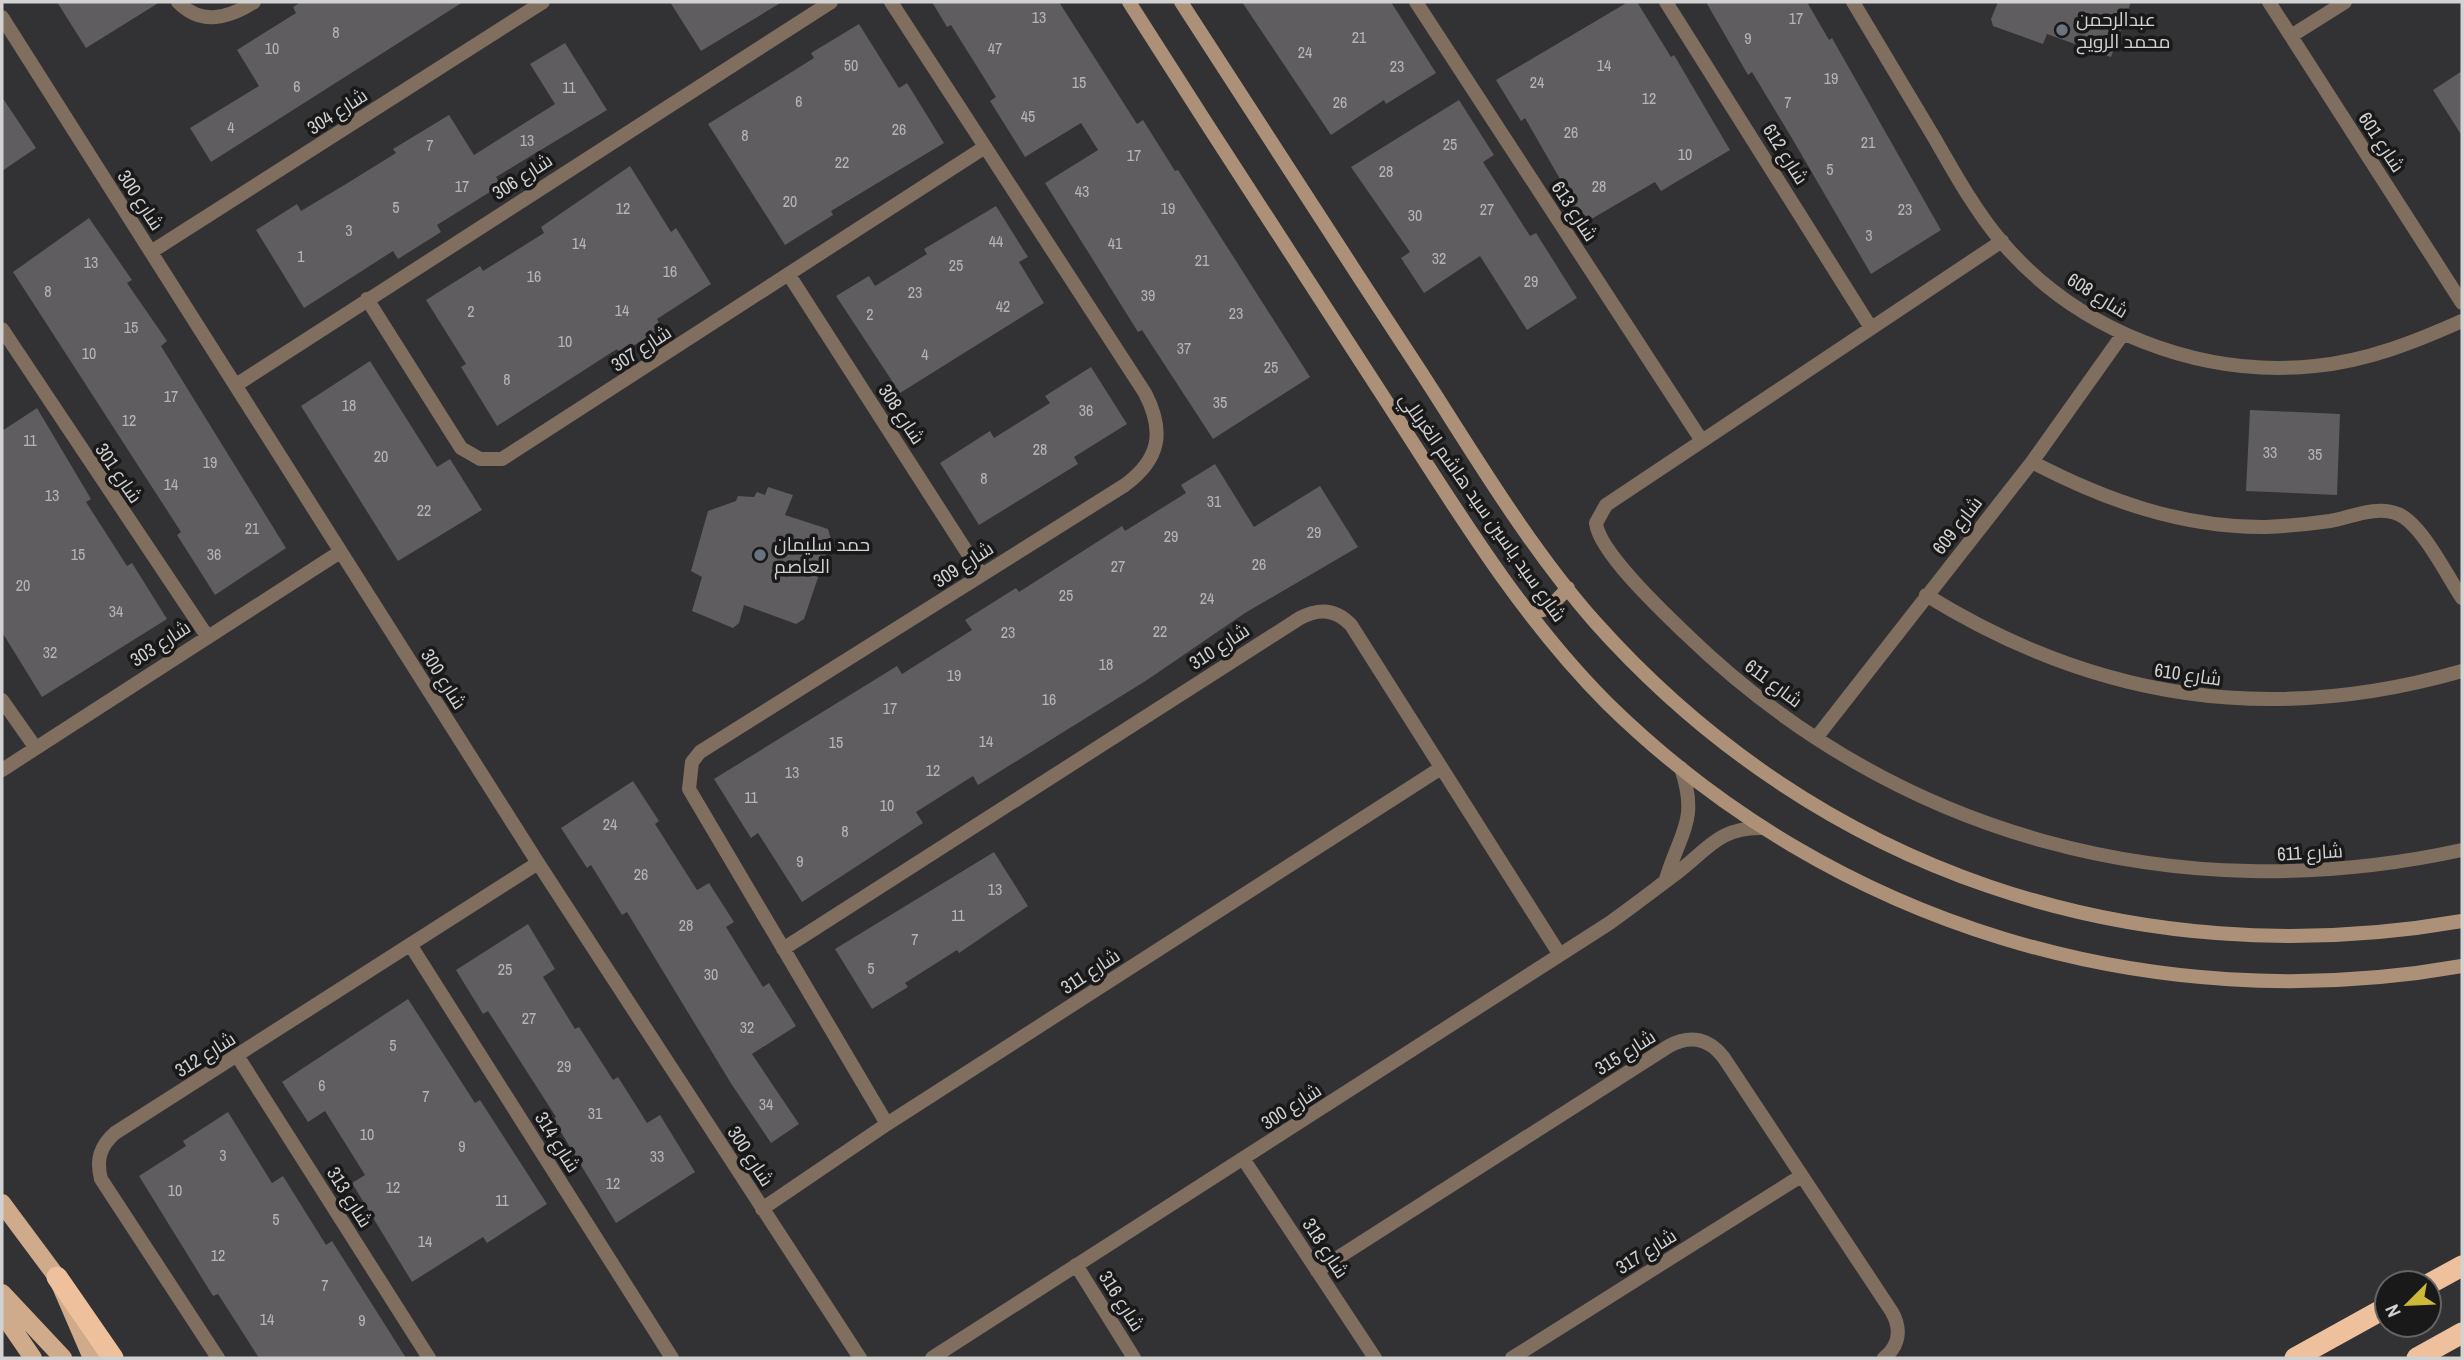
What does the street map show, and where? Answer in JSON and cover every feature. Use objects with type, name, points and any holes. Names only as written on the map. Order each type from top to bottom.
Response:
[{"type":"highway","points":[[2446,1275],[2462,1259]]},
{"type":"highway","points":[[57,1277],[113,1358]]},
{"type":"highway","points":[[2295,1358],[2373,1315]]},
{"type":"highway","points":[[2417,1358],[2462,1333]]},
{"type":"main road","points":[[2,1203],[57,1277],[92,1358]]},
{"type":"main road","points":[[2,1293],[64,1358]]},
{"type":"main road","points":[[2,1313],[33,1358]]},
{"type":"street","points":[[178,2],[192,13],[216,18],[229,16],[254,2]]},
{"type":"street","name":"شارع 304","points":[[151,252],[542,2]]},
{"type":"street","name":"شارع 306","points":[[236,385],[831,2]]},
{"type":"street","name":"شارع 309","points":[[887,1124],[689,789],[692,762],[700,752],[1142,472],[1153,454],[1158,433],[1155,412],[1145,393],[891,2]]},
{"type":"street","name":"شارع سيد ياسين سيد هاشم الغربللي","points":[[1129,2],[1436,478],[1529,613],[1605,700],[1681,768],[1762,828],[1854,879],[1942,918],[1993,936],[2096,963],[2205,979],[2299,983],[2388,977],[2462,966]]},
{"type":"street","name":"شارع سيد ياسين سيد هاشم الغربللي","points":[[1181,2],[1472,452],[1567,588],[1655,685],[1761,773],[1866,835],[1968,880],[2088,916],[2176,931],[2225,936],[2340,935],[2462,921]]},
{"type":"street","name":"شارع 613","points":[[1416,2],[1702,440]]},
{"type":"street","name":"شارع 612","points":[[1666,2],[1871,328]]},
{"type":"street","name":"شارع 608","points":[[1853,2],[1964,188],[2002,241],[2057,293],[2123,334],[2202,359],[2286,368],[2317,366],[2382,352],[2462,321]]},
{"type":"street","name":"شارع 601","points":[[2269,2],[2462,303]]},
{"type":"street","points":[[2291,36],[2345,2]]},
{"type":"street","name":"شارع 300","points":[[2,17],[538,863],[860,1358]]},
{"type":"street","name":"شارع 307","points":[[367,299],[454,440],[470,455],[491,460],[512,454],[985,148]]},
{"type":"street","name":"شارع 611","points":[[2002,241],[1606,505],[1596,523],[1600,539],[1634,580],[1697,645],[1735,678],[1816,738],[1870,770],[1947,807],[2040,840],[2126,860],[2215,872],[2310,873],[2361,869],[2462,850]]},
{"type":"street","name":"شارع 308","points":[[789,275],[981,574]]},
{"type":"street","name":"شارع 301","points":[[2,329],[207,636]]},
{"type":"street","name":"شارع 609","points":[[1816,738],[2032,462],[2123,334]]},
{"type":"street","points":[[2032,462],[2103,496],[2141,509],[2203,522],[2266,527],[2300,525],[2378,511],[2397,514],[2414,526],[2462,598]]},
{"type":"street","name":"شارع 303","points":[[2,770],[340,552]]},
{"type":"street","points":[[1529,613],[1556,604],[1567,588]]},
{"type":"street","name":"شارع 610","points":[[1926,595],[2032,652],[2108,678],[2187,694],[2266,701],[2320,698],[2386,690],[2462,671]]},
{"type":"street","name":"شارع 310","points":[[783,949],[1308,614],[1327,611],[1344,618],[1351,625],[1560,955]]},
{"type":"street","points":[[2,700],[35,747]]},
{"type":"street","name":"شارع 311","points":[[762,1209],[887,1124],[1441,768]]},
{"type":"street","name":"شارع 300","points":[[1666,879],[1688,823],[1688,795],[1681,768]]},
{"type":"street","name":"شارع 300","points":[[932,1358],[1244,1160],[1628,910],[1714,840],[1738,830],[1762,828]]},
{"type":"street","name":"شارع 312","points":[[218,1358],[101,1179],[99,1159],[102,1149],[115,1133],[538,863]]},
{"type":"street","name":"شارع 314","points":[[411,946],[672,1358]]},
{"type":"street","name":"شارع 315","points":[[1317,1271],[1658,1053],[1686,1039],[1704,1041],[1719,1051],[1896,1320],[1895,1345],[1884,1358]]},
{"type":"street","name":"شارع 313","points":[[237,1057],[429,1358]]},
{"type":"street","name":"شارع 318","points":[[1244,1160],[1375,1358]]},
{"type":"street","name":"شارع 317","points":[[1513,1358],[1801,1176]]},
{"type":"street","name":"شارع 316","points":[[1076,1265],[1134,1358]]},
{"type":"building","points":[[57,2],[160,2],[86,48]]},
{"type":"building","points":[[301,2],[463,2],[211,162],[190,128],[259,86],[237,50],[296,13],[293,7]]},
{"type":"building","points":[[670,2],[782,2],[701,51]]},
{"type":"building","points":[[932,2],[1059,2],[1137,124],[1143,120],[1175,171],[1178,170],[1310,377],[1213,439],[1142,330],[1138,332],[1045,183],[1098,150],[1081,123],[1025,157],[990,101],[996,97],[951,25],[947,27]]},
{"type":"building","points":[[1242,2],[1391,2],[1436,73],[1386,104],[1384,100],[1331,135]]},
{"type":"building","points":[[1628,2],[1637,2],[1671,57],[1674,55],[1730,150],[1661,191],[1655,182],[1581,225],[1555,182],[1560,179],[1525,118],[1521,121],[1496,80]]},
{"type":"building","points":[[1706,2],[1807,2],[1829,40],[1832,38],[1941,230],[1871,274],[1752,72],[1748,75]]},
{"type":"building","name":"عبدالرحمن محمد الرويح","points":[[1998,2],[2131,2],[2111,57],[2047,34],[2043,44],[1993,26],[1991,19]]},
{"type":"building","points":[[859,24],[899,88],[907,83],[944,143],[831,211],[833,215],[785,245],[708,124],[814,58],[811,53]]},
{"type":"building","points":[[565,43],[607,110],[496,177],[501,185],[437,225],[441,232],[398,259],[393,251],[304,308],[256,230],[297,204],[301,211],[396,153],[393,149],[449,115],[474,155],[555,104],[530,64]]},
{"type":"building","points":[[2462,71],[2462,136],[2433,90]]},
{"type":"building","points":[[2,97],[36,148],[2,171]]},
{"type":"building","points":[[1459,100],[1494,155],[1483,162],[1530,236],[1536,233],[1577,298],[1527,330],[1480,256],[1424,293],[1401,258],[1410,252],[1351,167]]},
{"type":"building","points":[[630,166],[671,232],[676,228],[711,284],[657,319],[662,328],[620,354],[617,349],[497,426],[461,367],[466,364],[426,300],[480,266],[483,271],[544,233],[541,227]]},
{"type":"building","points":[[996,206],[1028,257],[1019,262],[1044,303],[900,393],[836,296],[869,276],[875,286],[927,254],[924,249]]},
{"type":"building","points":[[89,218],[132,280],[127,283],[167,341],[161,346],[286,548],[215,595],[177,535],[181,532],[13,272]]},
{"type":"building","points":[[370,361],[437,467],[450,459],[482,510],[398,561],[301,406]]},
{"type":"building","points":[[1091,367],[1127,424],[1074,457],[1078,464],[979,525],[940,463],[990,431],[994,438],[1050,403],[1045,396]]},
{"type":"building","points":[[37,408],[91,499],[86,502],[127,566],[132,563],[167,619],[42,697],[2,632],[2,431]]},
{"type":"building","points":[[2250,410],[2340,414],[2337,495],[2246,491]]},
{"type":"building","points":[[1215,464],[1254,527],[1320,486],[1358,547],[1245,613],[1147,680],[978,785],[973,776],[916,812],[923,823],[802,902],[758,833],[751,838],[714,779],[897,666],[902,674],[972,630],[965,620],[1016,588],[1019,592],[1122,526],[1125,531],[1186,493],[1181,485]]},
{"type":"building","name":"حمد سليمان العاصم","points":[[768,487],[793,495],[785,515],[828,529],[831,539],[804,619],[796,624],[744,605],[739,623],[733,628],[692,611],[702,577],[691,571],[708,511],[736,501],[738,496],[754,497],[757,492],[765,495]]},
{"type":"building","points":[[633,781],[659,821],[655,824],[697,890],[709,883],[734,922],[726,927],[763,987],[769,983],[796,1026],[752,1054],[799,1124],[771,1143],[732,1085],[627,912],[622,915],[591,865],[587,868],[561,828]]},
{"type":"building","points":[[994,852],[1028,906],[959,953],[957,950],[905,983],[908,987],[872,1009],[835,949]]},
{"type":"building","points":[[528,924],[555,969],[543,977],[575,1029],[579,1027],[613,1080],[618,1077],[647,1123],[660,1115],[695,1172],[616,1223],[553,1119],[556,1117],[488,1011],[483,1014],[456,970]]},
{"type":"building","points":[[408,999],[475,1103],[480,1100],[547,1204],[487,1243],[483,1237],[412,1282],[352,1183],[365,1175],[325,1111],[308,1122],[282,1082]]},
{"type":"building","points":[[228,1112],[272,1183],[283,1176],[326,1245],[332,1241],[406,1358],[259,1358],[218,1294],[213,1296],[139,1176],[186,1146],[183,1141]]},
{"type":"place","name":"عبدالرحمن محمد الرويح","points":[[2062,30]]},
{"type":"place","name":"حمد سليمان العاصم","points":[[760,555]]}]
